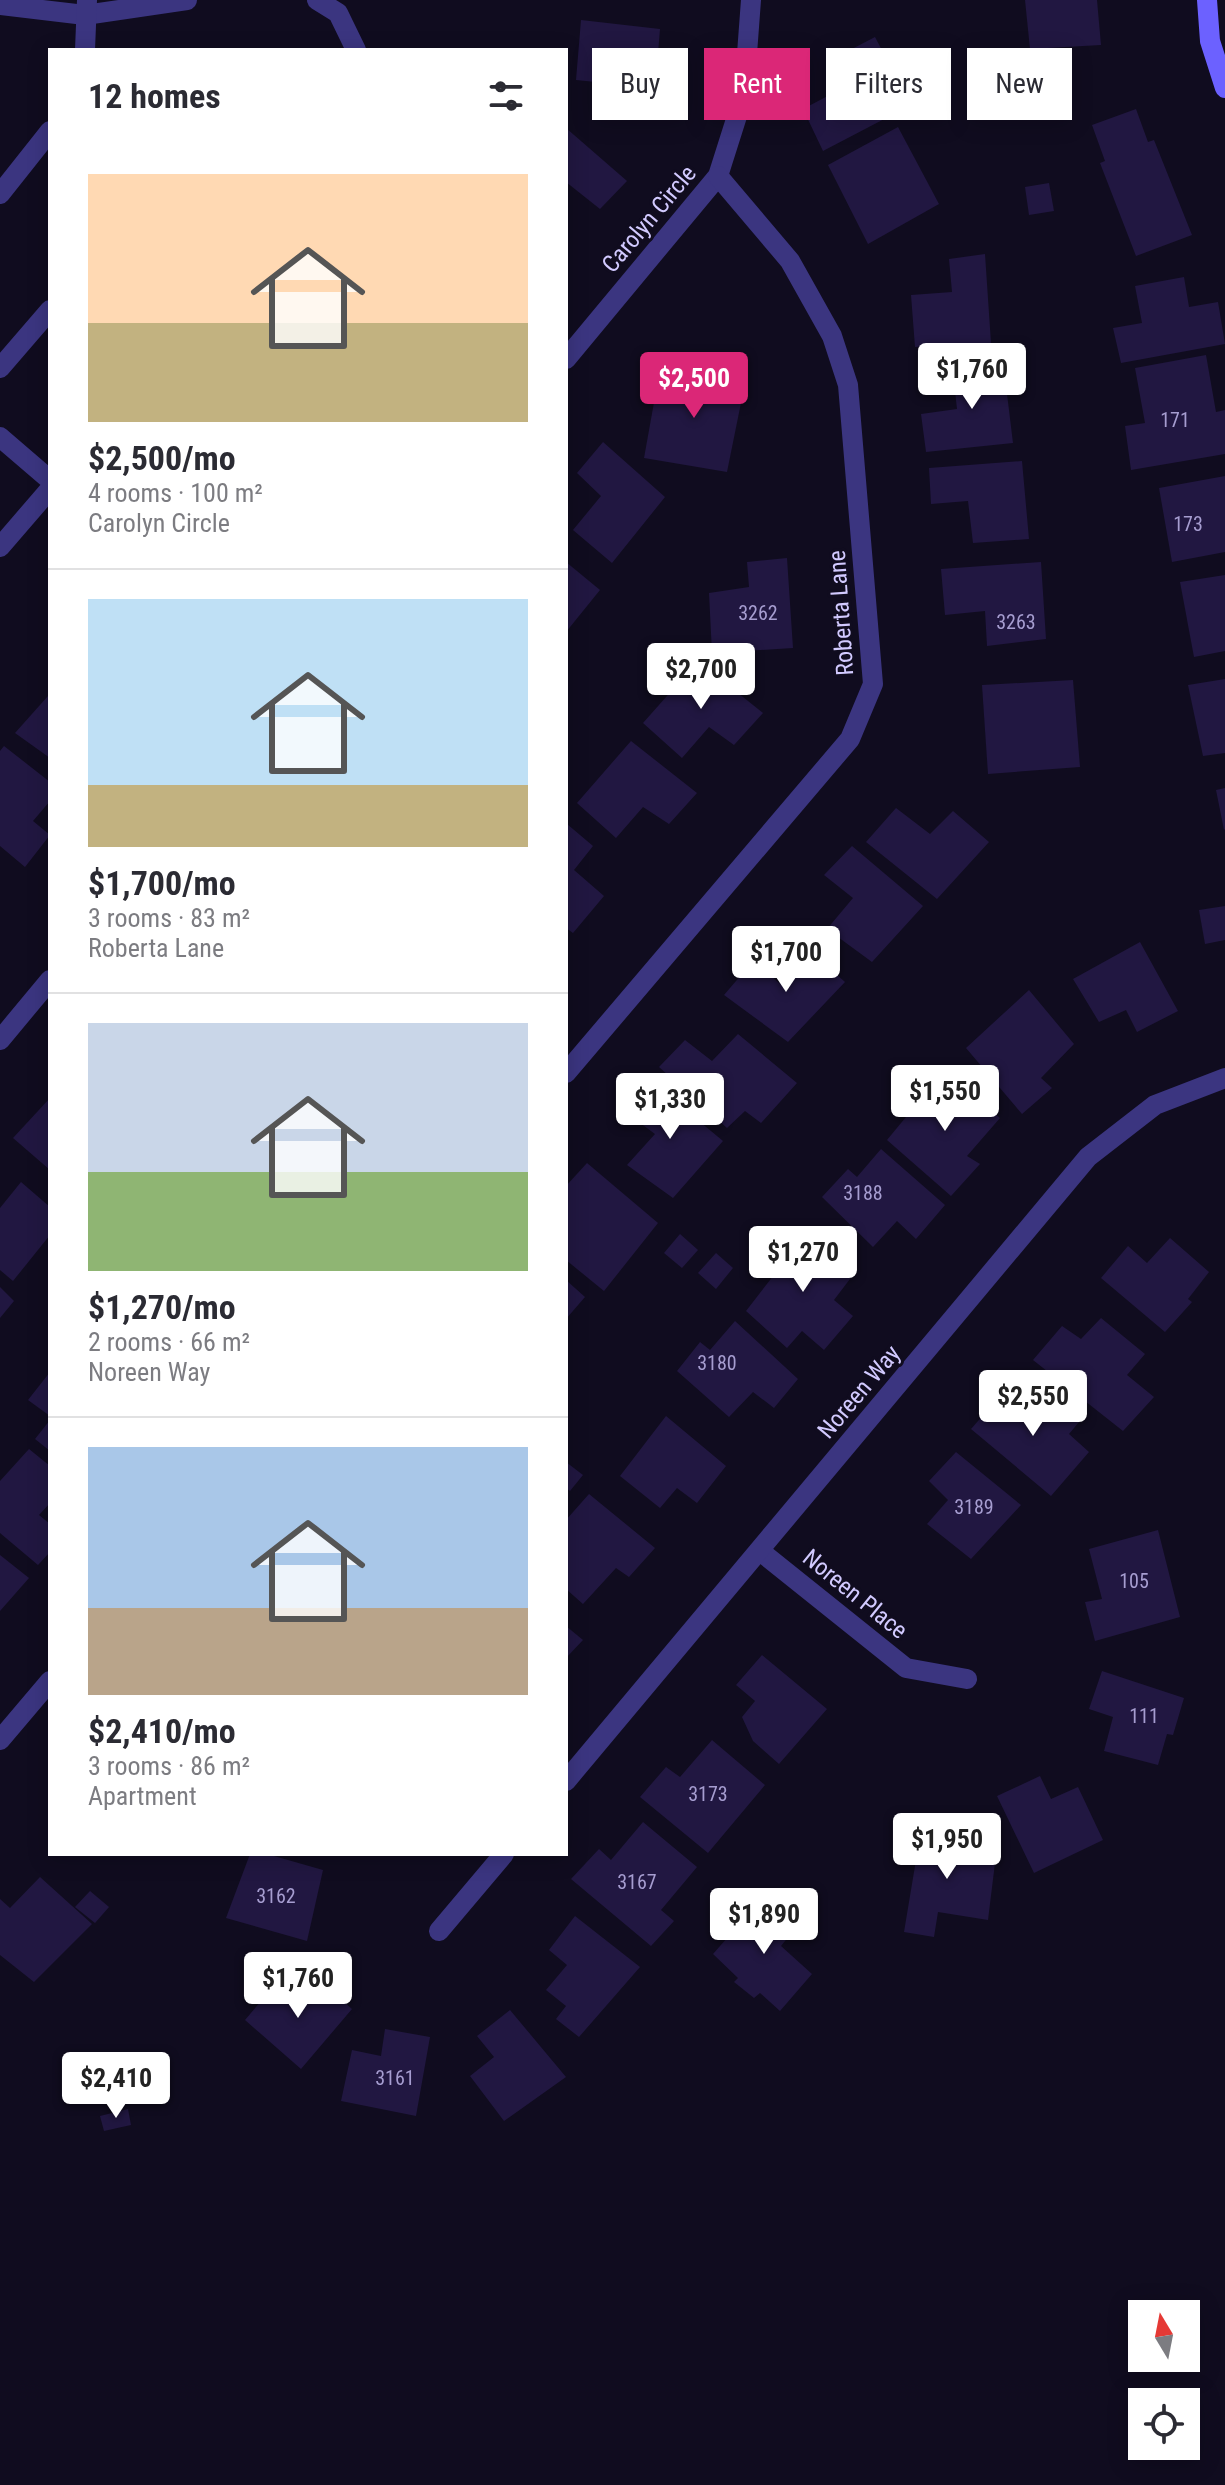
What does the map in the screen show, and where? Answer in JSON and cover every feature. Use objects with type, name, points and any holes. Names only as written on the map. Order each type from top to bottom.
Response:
[{"type":"main road","points":[[1207,0],[1210,41],[1225,88]]},
{"type":"street","points":[[0,5],[86,7],[187,0]]},
{"type":"street","points":[[317,0],[338,13],[355,48]]},
{"type":"street","name":"Carolyn Circle","points":[[568,357],[718,176],[744,94],[751,0]]},
{"type":"street","points":[[85,48],[86,7]]},
{"type":"street","points":[[0,194],[48,134]]},
{"type":"street","name":"Roberta Lane","points":[[568,1071],[850,739],[873,684],[848,385],[832,336],[790,261],[718,176]]},
{"type":"street","points":[[0,368],[48,312]]},
{"type":"street","points":[[0,437],[48,478]]},
{"type":"street","points":[[0,547],[48,491]]},
{"type":"street","points":[[0,1040],[48,982]]},
{"type":"street","name":"Noreen Way","points":[[568,1779],[1088,1157],[1155,1105],[1225,1078]]},
{"type":"street","name":"Noreen Place","points":[[760,1551],[906,1668],[967,1679]]},
{"type":"street","points":[[0,1740],[48,1683]]},
{"type":"street","points":[[439,1931],[502,1856]]},
{"type":"building","points":[[1025,0],[1097,0],[1101,45],[1030,48]]},
{"type":"building","points":[[581,20],[660,29],[658,48],[592,48],[592,82],[576,80]]},
{"type":"building","points":[[875,37],[881,48],[854,48]]},
{"type":"building","points":[[826,97],[826,120],[882,120],[823,151],[808,120],[810,105]]},
{"type":"building","points":[[1136,109],[1148,142],[1154,140],[1192,235],[1136,256],[1100,163],[1105,161],[1092,125]]},
{"type":"building","points":[[898,127],[939,204],[868,244],[828,165]]},
{"type":"building","points":[[568,130],[627,181],[600,209],[568,184]]},
{"type":"building","points":[[1049,183],[1054,211],[1029,215],[1025,187]]},
{"type":"building","points":[[985,254],[991,343],[915,347],[911,295],[952,292],[949,259]]},
{"type":"building","points":[[1184,277],[1189,307],[1218,302],[1225,344],[1121,363],[1113,328],[1142,323],[1135,286]]},
{"type":"building","points":[[1206,355],[1216,412],[1225,410],[1225,454],[1131,470],[1125,426],[1145,423],[1135,368]]},
{"type":"building","points":[[1003,361],[1013,443],[926,452],[921,414],[957,409],[952,364]]},
{"type":"building","points":[[660,369],[745,383],[727,472],[644,458]]},
{"type":"building","points":[[603,442],[665,497],[612,563],[573,530],[601,496],[577,473]]},
{"type":"building","points":[[1022,461],[1029,539],[973,543],[968,501],[931,504],[929,468]]},
{"type":"building","points":[[1225,476],[1225,552],[1172,562],[1159,488]]},
{"type":"building","points":[[787,558],[793,648],[712,653],[709,593],[749,587],[747,562]]},
{"type":"building","points":[[1041,562],[1046,639],[987,646],[985,611],[945,615],[941,569]]},
{"type":"building","points":[[568,564],[600,590],[568,630]]},
{"type":"building","points":[[1225,575],[1225,651],[1194,657],[1180,582]]},
{"type":"building","points":[[698,661],[763,713],[734,745],[709,727],[682,758],[643,723]]},
{"type":"building","points":[[1225,679],[1225,753],[1203,756],[1188,685]]},
{"type":"building","points":[[1073,680],[1080,767],[988,774],[982,685]]},
{"type":"building","points":[[48,696],[48,757],[15,733]]},
{"type":"building","points":[[631,741],[697,793],[669,824],[643,807],[616,838],[577,803]]},
{"type":"building","points":[[4,746],[48,780],[48,803],[33,821],[48,833],[48,838],[25,867],[0,846],[0,751]]},
{"type":"building","points":[[1225,788],[1225,829],[1224,830],[1216,790]]},
{"type":"building","points":[[896,808],[930,834],[953,811],[989,842],[937,899],[866,842]]},
{"type":"building","points":[[568,825],[593,846],[574,870],[604,896],[573,933],[568,929]]},
{"type":"building","points":[[852,846],[923,906],[872,962],[827,929],[853,898],[824,875]]},
{"type":"building","points":[[1225,906],[1225,940],[1205,944],[1199,910]]},
{"type":"building","points":[[1140,942],[1178,1011],[1137,1032],[1126,1010],[1099,1022],[1073,979]]},
{"type":"building","points":[[809,950],[845,982],[788,1042],[724,995],[754,960],[779,983]]},
{"type":"building","points":[[1029,990],[1074,1044],[1041,1078],[1052,1088],[1022,1114],[966,1048]]},
{"type":"building","points":[[738,1034],[797,1083],[761,1123],[745,1111],[727,1128],[659,1067],[685,1040],[712,1061]]},
{"type":"building","points":[[944,1071],[1000,1118],[967,1156],[980,1164],[951,1196],[887,1140]]},
{"type":"building","points":[[652,1082],[723,1141],[673,1198],[627,1165],[655,1134],[624,1111]]},
{"type":"building","points":[[48,1100],[48,1168],[13,1138]]},
{"type":"building","points":[[881,1149],[945,1205],[916,1239],[897,1221],[873,1247],[822,1197],[848,1169],[857,1177]]},
{"type":"building","points":[[587,1163],[658,1223],[604,1291],[568,1262],[568,1184]]},
{"type":"building","points":[[21,1182],[48,1205],[48,1237],[13,1281],[0,1270],[0,1208]]},
{"type":"building","points":[[793,1227],[853,1275],[834,1300],[853,1316],[824,1350],[802,1331],[787,1348],[746,1311],[784,1262],[771,1250]]},
{"type":"building","points":[[680,1234],[698,1250],[682,1268],[664,1253]]},
{"type":"building","points":[[1170,1238],[1209,1272],[1188,1299],[1192,1302],[1165,1332],[1101,1278],[1128,1246],[1147,1263]]},
{"type":"building","points":[[716,1253],[733,1268],[716,1289],[698,1273]]},
{"type":"building","points":[[568,1282],[585,1297],[568,1317]]},
{"type":"building","points":[[0,1287],[14,1301],[0,1318]]},
{"type":"building","points":[[1101,1318],[1145,1354],[1127,1375],[1154,1397],[1123,1431],[1033,1360],[1062,1326],[1081,1339]]},
{"type":"building","points":[[735,1321],[798,1379],[774,1408],[753,1392],[729,1417],[677,1371],[700,1342],[710,1350]]},
{"type":"building","points":[[48,1375],[48,1415],[28,1400]]},
{"type":"building","points":[[1041,1388],[1079,1422],[1069,1434],[1089,1452],[1051,1496],[971,1429],[1006,1389],[1026,1405]]},
{"type":"building","points":[[666,1416],[726,1466],[697,1503],[677,1488],[660,1508],[620,1476]]},
{"type":"building","points":[[48,1423],[48,1449],[35,1439]]},
{"type":"building","points":[[29,1449],[48,1464],[48,1505],[39,1515],[48,1522],[48,1554],[38,1565],[0,1533],[0,1481]]},
{"type":"building","points":[[956,1452],[1021,1505],[971,1559],[927,1524],[948,1500],[929,1481]]},
{"type":"building","points":[[568,1464],[583,1475],[570,1491],[568,1490]]},
{"type":"building","points":[[589,1494],[655,1548],[629,1577],[616,1568],[583,1604],[568,1591],[568,1518]]},
{"type":"building","points":[[1158,1530],[1180,1617],[1095,1641],[1085,1602],[1102,1599],[1089,1549]]},
{"type":"building","points":[[0,1555],[29,1578],[0,1611]]},
{"type":"building","points":[[568,1628],[583,1640],[568,1656]]},
{"type":"building","points":[[762,1655],[827,1709],[779,1764],[753,1741],[742,1717],[755,1701],[736,1685]]},
{"type":"building","points":[[1102,1671],[1184,1698],[1173,1735],[1167,1734],[1158,1765],[1104,1751],[1113,1717],[1089,1709]]},
{"type":"building","points":[[712,1740],[765,1785],[708,1853],[640,1797],[666,1767],[680,1777]]},
{"type":"building","points":[[1040,1776],[1051,1799],[1078,1787],[1103,1840],[1034,1873],[997,1796]]},
{"type":"building","points":[[643,1822],[697,1867],[661,1910],[674,1921],[651,1946],[571,1879],[599,1849],[611,1860]]},
{"type":"building","points":[[922,1824],[966,1832],[963,1850],[976,1853],[975,1859],[995,1863],[988,1920],[938,1912],[934,1937],[904,1932]]},
{"type":"building","points":[[249,1856],[274,1856],[323,1870],[307,1941],[226,1918]]},
{"type":"building","points":[[40,1877],[92,1924],[34,1982],[0,1955],[0,1899],[10,1908]]},
{"type":"building","points":[[90,1891],[109,1907],[95,1923],[75,1907]]},
{"type":"building","points":[[763,1897],[798,1925],[781,1946],[812,1974],[780,2011],[760,1993],[754,1998],[734,1982],[738,1978],[713,1954]]},
{"type":"building","points":[[575,1916],[640,1967],[579,2037],[556,2019],[566,2006],[546,1990],[567,1965],[549,1950]]},
{"type":"building","points":[[319,1980],[352,2009],[301,2069],[245,2020],[278,1981],[301,2000]]},
{"type":"building","points":[[510,2010],[566,2077],[504,2121],[470,2076],[494,2057],[477,2036]]},
{"type":"building","points":[[385,2029],[430,2037],[416,2116],[341,2101],[352,2050],[381,2056]]},
{"type":"building","points":[[128,2109],[131,2125],[104,2131],[100,2116]]}]
